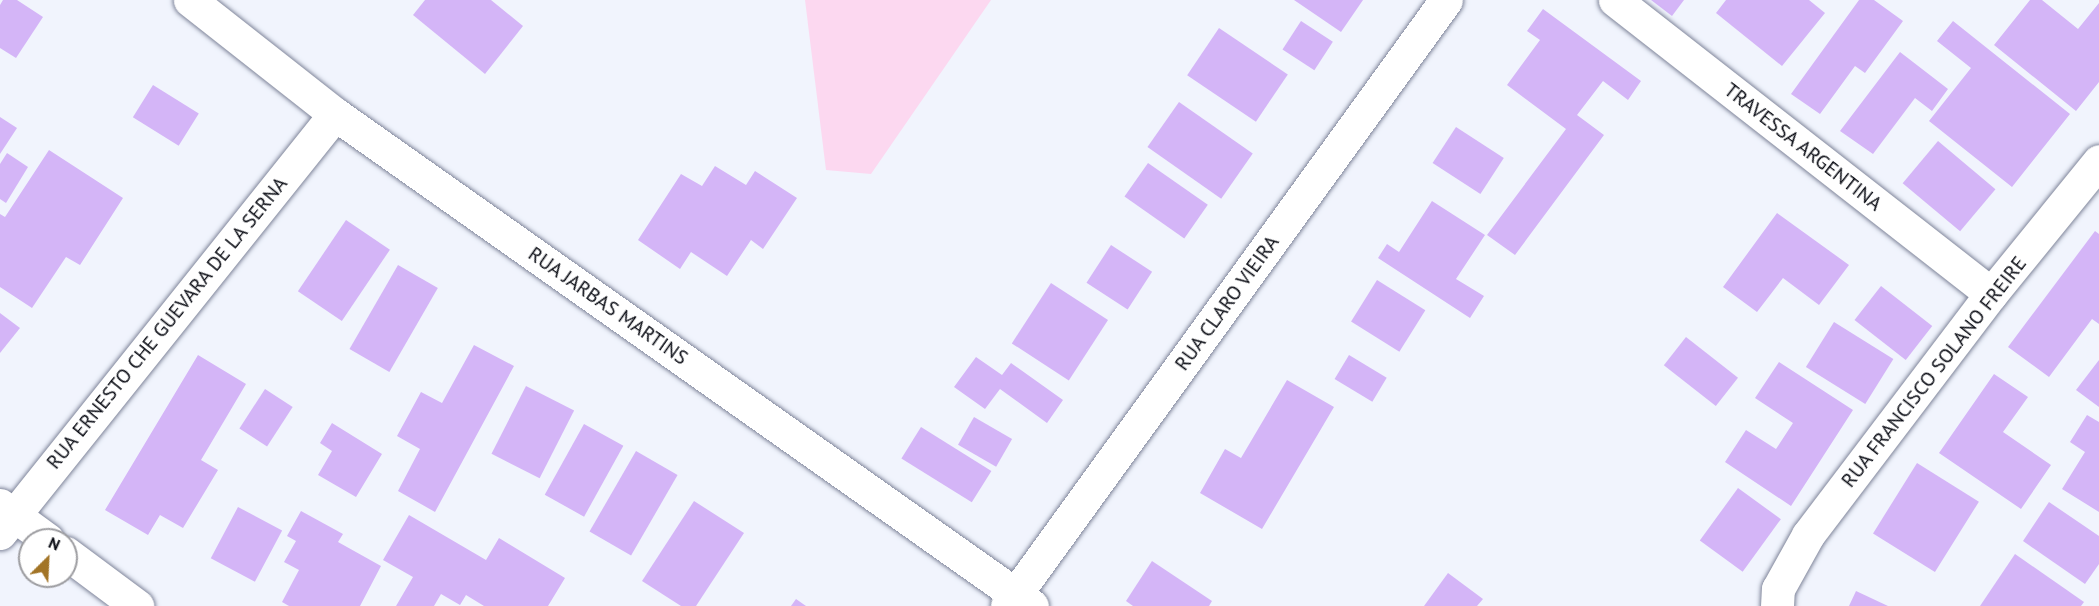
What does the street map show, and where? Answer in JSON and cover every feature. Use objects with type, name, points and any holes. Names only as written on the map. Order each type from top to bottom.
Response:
[{"type":"street","name":"RUA JARBAS MARTINS","points":[[190,0],[335,114],[1019,602]]},
{"type":"street","name":"RUA CLARO VIEIRA","points":[[1019,602],[1446,0]]},
{"type":"street","name":"TRAVESSA ARGENTINA","points":[[1615,0],[1991,294]]},
{"type":"street","name":"RUA ERNESTO CHE GUEVARA DE LA SERNA","points":[[5,518],[335,114]]},
{"type":"street","name":"RUA FRANCISCO SOLANO FREIRE","points":[[1777,598],[1808,535],[1991,294],[2099,161]]},
{"type":"street","points":[[5,518],[25,528]]},
{"type":"street","points":[[78,562],[137,606]]},
{"type":"shaded area","points":[[805,0],[991,0],[871,174],[826,170]]},
{"type":"building","points":[[3,0],[17,0],[43,17],[16,58],[0,48],[0,5]]},
{"type":"building","points":[[425,0],[491,0],[523,26],[485,74],[413,15]]},
{"type":"building","points":[[1294,0],[1363,0],[1341,32]]},
{"type":"building","points":[[1651,0],[1684,0],[1672,16]]},
{"type":"building","points":[[1726,0],[1809,0],[1825,13],[1782,66],[1716,13]]},
{"type":"building","points":[[1859,0],[1874,0],[1903,21],[1865,73],[1855,66],[1820,114],[1791,94]]},
{"type":"building","points":[[2030,0],[2042,0],[2078,29],[2099,3],[2099,82],[2076,111],[1994,45]]},
{"type":"building","points":[[1543,9],[1641,81],[1628,100],[1603,81],[1577,115],[1604,135],[1515,255],[1487,235],[1566,129],[1507,85],[1540,40],[1527,31]]},
{"type":"building","points":[[1301,21],[1333,42],[1314,70],[1282,50]]},
{"type":"building","points":[[1953,21],[2070,114],[2012,187],[1929,121],[1971,68],[1937,41]]},
{"type":"building","points":[[1219,28],[1288,74],[1256,122],[1187,75]]},
{"type":"building","points":[[1900,52],[1948,89],[1932,111],[1915,98],[1873,154],[1840,131]]},
{"type":"building","points":[[153,85],[199,114],[179,146],[133,117]]},
{"type":"building","points":[[1179,102],[1253,154],[1221,199],[1147,147]]},
{"type":"building","points":[[0,117],[17,128],[0,154]]},
{"type":"building","points":[[1456,127],[1504,158],[1480,194],[1433,163]]},
{"type":"building","points":[[1938,141],[1995,189],[1960,231],[1903,183]]},
{"type":"building","points":[[49,150],[123,198],[80,265],[66,257],[32,308],[0,287],[0,214],[5,217]]},
{"type":"building","points":[[7,153],[28,167],[6,203],[0,199],[0,164]]},
{"type":"building","points":[[1148,163],[1208,205],[1184,238],[1124,197]]},
{"type":"building","points":[[715,166],[746,185],[755,171],[797,198],[763,249],[751,240],[727,276],[691,252],[680,269],[638,240],[681,174],[702,186]]},
{"type":"building","points":[[1432,201],[1485,235],[1456,279],[1484,296],[1470,318],[1378,258],[1387,244],[1399,252]]},
{"type":"building","points":[[1777,213],[1849,265],[1819,305],[1783,278],[1757,312],[1723,287]]},
{"type":"building","points":[[346,220],[390,250],[342,321],[298,291]]},
{"type":"building","points":[[2095,231],[2099,234],[2099,324],[2092,319],[2049,377],[2008,347]]},
{"type":"building","points":[[1111,245],[1152,272],[1128,309],[1086,283]]},
{"type":"building","points":[[398,265],[438,288],[389,372],[350,349]]},
{"type":"building","points":[[1377,280],[1425,310],[1399,352],[1351,322]]},
{"type":"building","points":[[1051,283],[1108,320],[1069,380],[1012,343]]},
{"type":"building","points":[[1881,286],[1932,326],[1906,360],[1855,320]]},
{"type":"building","points":[[0,313],[20,328],[0,353]]},
{"type":"building","points":[[1834,322],[1893,359],[1865,404],[1806,367]]},
{"type":"building","points":[[1686,337],[1738,378],[1716,406],[1664,365]]},
{"type":"building","points":[[474,345],[514,366],[435,512],[398,491],[420,449],[397,436],[421,392],[442,403]]},
{"type":"building","points":[[198,355],[246,384],[201,460],[218,470],[183,528],[160,515],[148,535],[105,510]]},
{"type":"building","points":[[1349,355],[1387,378],[1372,402],[1335,379]]},
{"type":"building","points":[[976,357],[1002,375],[1011,363],[1063,400],[1047,423],[1000,389],[985,409],[954,387]]},
{"type":"building","points":[[2099,360],[2099,407],[2076,390]]},
{"type":"building","points":[[1779,362],[1853,410],[1791,506],[1725,462],[1746,430],[1776,449],[1793,423],[1755,398]]},
{"type":"building","points":[[1994,374],[2028,397],[2003,432],[2051,465],[2021,509],[1939,453]]},
{"type":"building","points":[[1287,380],[1334,407],[1262,529],[1200,493],[1225,449],[1241,458]]},
{"type":"building","points":[[526,386],[574,411],[540,478],[491,454]]},
{"type":"building","points":[[265,389],[293,407],[267,446],[239,428]]},
{"type":"building","points":[[2087,415],[2099,422],[2099,512],[2062,489],[2085,452],[2070,442]]},
{"type":"building","points":[[974,417],[1012,439],[996,467],[958,445]]},
{"type":"building","points":[[332,423],[382,454],[356,497],[318,475],[332,451],[320,443]]},
{"type":"building","points":[[584,424],[623,446],[584,517],[545,495]]},
{"type":"building","points":[[921,427],[991,471],[972,502],[901,458]]},
{"type":"building","points":[[636,451],[678,475],[631,556],[590,532]]},
{"type":"building","points":[[1917,463],[1979,502],[1935,572],[1873,533]]},
{"type":"building","points":[[1738,488],[1781,519],[1743,572],[1700,541]]},
{"type":"building","points":[[694,501],[744,533],[696,606],[681,606],[642,581]]},
{"type":"building","points":[[2049,502],[2099,536],[2099,564],[2085,584],[2023,541]]},
{"type":"building","points":[[238,507],[282,530],[255,582],[211,558]]},
{"type":"building","points":[[301,511],[343,534],[338,542],[381,566],[360,606],[289,606],[282,602],[299,570],[284,562],[296,541],[287,536]]},
{"type":"building","points":[[409,515],[486,560],[499,538],[565,578],[548,606],[484,606],[466,595],[460,605],[441,594],[434,606],[396,606],[413,577],[383,560]]},
{"type":"building","points":[[2015,554],[2084,602],[2081,606],[1980,606]]},
{"type":"building","points":[[1152,561],[1212,601],[1209,606],[1133,606],[1126,601]]},
{"type":"building","points":[[1448,573],[1483,599],[1477,606],[1424,606]]},
{"type":"building","points":[[1856,591],[1888,606],[1849,606]]},
{"type":"building","points":[[796,599],[806,606],[791,606]]}]
